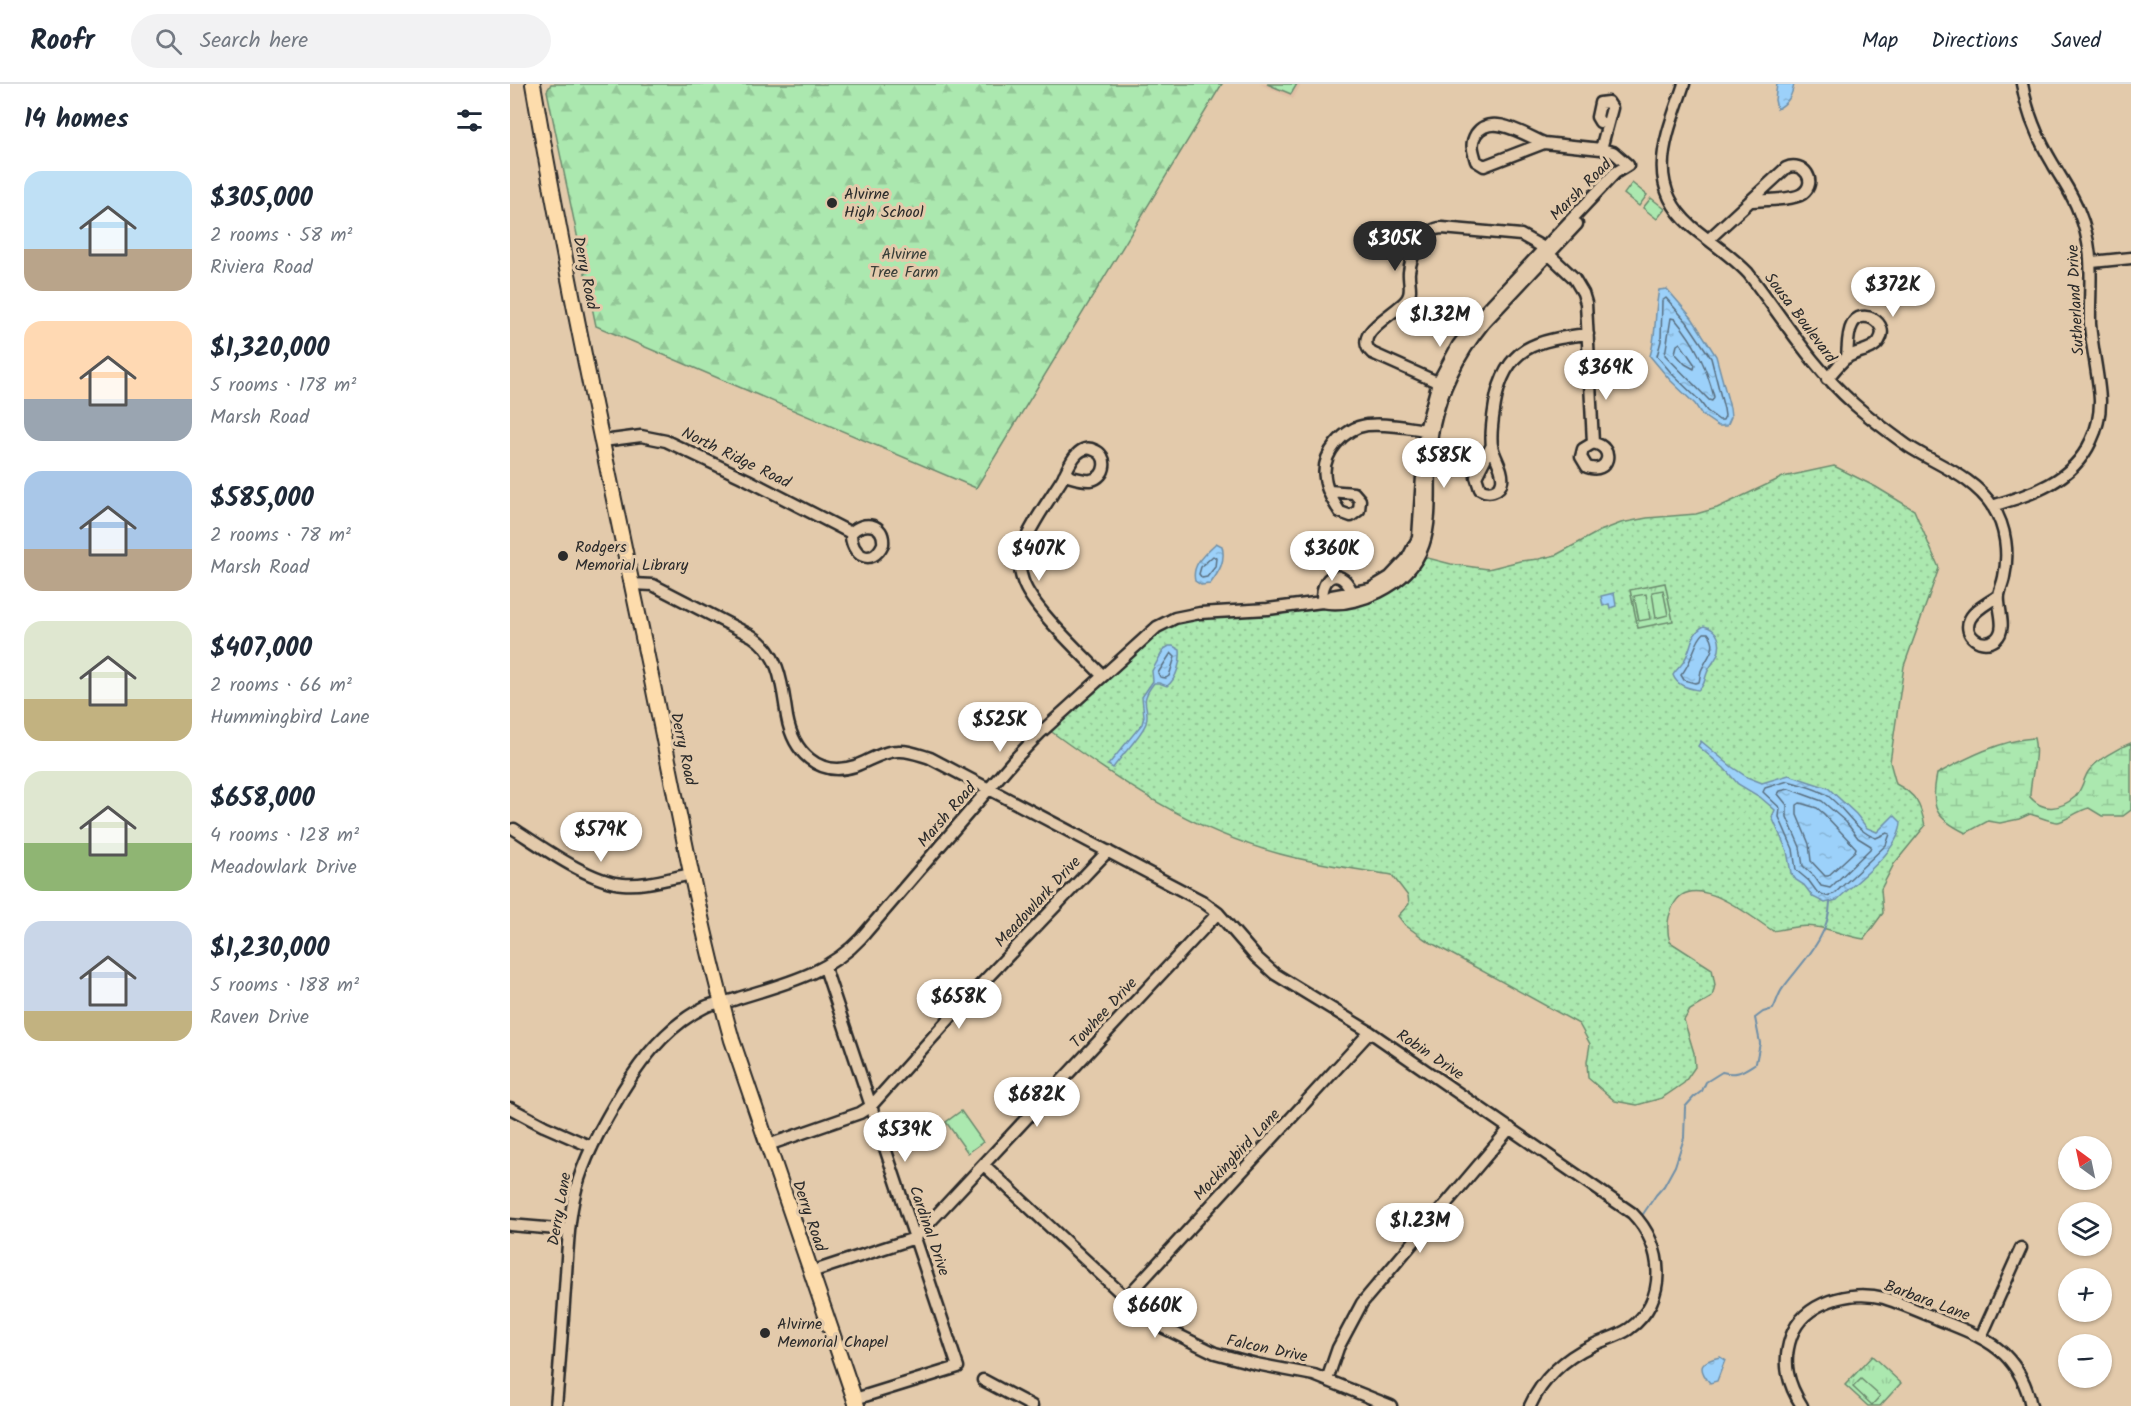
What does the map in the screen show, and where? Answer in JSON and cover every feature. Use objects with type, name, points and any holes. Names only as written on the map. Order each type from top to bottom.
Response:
[{"type":"main road","name":"Derry Road","points":[[533,84],[570,287],[692,874],[722,1002],[856,1402]]},
{"type":"street","name":"Sousa Boulevard","points":[[1684,84],[1663,150],[1662,174],[1665,187],[1675,208],[1689,224],[1737,261],[1748,273],[1805,353],[1827,379],[1855,405],[1908,446],[1966,479],[1992,506],[2004,537],[2006,552],[2004,577],[1998,596]]},
{"type":"street","name":"Sutherland Drive","points":[[1992,506],[2025,496],[2060,478],[2079,462],[2094,435],[2100,413],[2091,326],[2089,242],[2079,210],[2038,136],[2026,104],[2022,84]]},
{"type":"street","points":[[1544,143],[1484,166],[1476,161],[1472,146],[1473,139],[1480,129],[1493,124],[1544,143],[1601,149],[1607,124]]},
{"type":"street","name":"Marsh Road","points":[[722,1002],[780,986],[825,968],[853,947],[1040,733],[1157,627],[1175,618],[1200,613],[1268,609],[1322,602],[1332,596],[1353,597],[1381,584],[1401,567],[1414,549],[1420,523],[1429,430],[1442,384],[1473,336],[1616,173],[1628,165],[1613,152],[1601,149]]},
{"type":"street","points":[[1708,239],[1786,168],[1796,166],[1808,174],[1807,189],[1799,195],[1750,201]]},
{"type":"street","points":[[1442,384],[1379,357],[1368,350],[1366,341],[1369,332],[1407,300],[1410,293],[1409,269],[1425,235],[1439,228],[1521,235],[1534,240],[1574,278],[1586,303],[1593,443]]},
{"type":"street","points":[[2091,262],[2131,258]]},
{"type":"street","points":[[1492,445],[1493,416],[1500,383],[1516,357],[1524,350],[1544,340],[1588,334]]},
{"type":"street","points":[[1827,379],[1847,358]]},
{"type":"street","points":[[1329,491],[1325,478],[1327,461],[1335,445],[1348,433],[1359,427],[1372,425],[1429,430]]},
{"type":"street","name":"North Ridge Road","points":[[603,441],[640,436],[666,441],[850,532]]},
{"type":"street","points":[[1064,475],[1024,544],[1020,572],[1032,599],[1103,676]]},
{"type":"street","points":[[1322,602],[1322,586],[1326,580],[1333,577],[1345,580],[1353,597]]},
{"type":"street","name":"Robin Drive","points":[[632,584],[653,585],[752,636],[766,647],[779,669],[788,724],[794,742],[808,759],[817,765],[840,769],[897,750],[930,758],[1202,901],[1218,913],[1256,957],[1275,974],[1370,1032],[1632,1213],[1648,1232],[1655,1248],[1658,1265],[1653,1298],[1634,1325],[1620,1334],[1589,1347],[1560,1365],[1548,1377],[1530,1406]]},
{"type":"street","points":[[514,829],[579,868],[617,884],[644,883],[692,874]]},
{"type":"street","name":"Meadowlark Drive","points":[[768,1144],[860,1113],[871,1106],[967,999],[1108,851]]},
{"type":"street","name":"Towhee Drive","points":[[811,1272],[915,1238],[1218,913]]},
{"type":"street","name":"Cardinal Drive","points":[[825,968],[958,1367],[856,1402]]},
{"type":"street","name":"Derry Lane","points":[[556,1406],[569,1230],[578,1182],[592,1147],[629,1080],[652,1050],[696,1012],[708,1005],[722,1002]]},
{"type":"street","name":"Mockingbird Lane","points":[[1126,1298],[1370,1032]]},
{"type":"street","points":[[510,1108],[592,1147]]},
{"type":"street","points":[[1327,1380],[1338,1348],[1362,1303],[1510,1128]]},
{"type":"street","name":"Falcon Drive","points":[[984,1165],[1126,1298],[1164,1328],[1215,1353],[1305,1373],[1390,1406]]},
{"type":"street","points":[[510,1225],[569,1230]]},
{"type":"street","points":[[1981,1337],[2021,1248]]},
{"type":"street","name":"Barbara Lane","points":[[1802,1406],[1789,1383],[1786,1365],[1787,1348],[1793,1332],[1803,1318],[1816,1307],[1831,1300],[1848,1297],[1882,1298],[1981,1337],[1998,1348],[2015,1366],[2031,1406]]},
{"type":"street","points":[[983,1380],[1032,1406]]},
{"type":"shaded area","points":[[1260,84],[1301,84],[1293,99]]},
{"type":"green space","name":"Alvirne Tree Farm","points":[[551,84],[1222,84],[976,488],[596,326],[547,91]]},
{"type":"green space","points":[[1267,84],[1297,84],[1291,94]]},
{"type":"green space","points":[[1632,183],[1647,195],[1639,206],[1624,194]]},
{"type":"green space","points":[[1651,198],[1665,209],[1657,219],[1643,208]]},
{"type":"green space","points":[[1834,466],[1876,487],[1914,510],[1939,568],[1904,666],[1890,762],[1896,784],[1913,796],[1922,812],[1925,826],[1894,864],[1881,889],[1883,913],[1864,939],[1810,926],[1773,931],[1736,907],[1707,893],[1693,891],[1682,895],[1669,915],[1670,942],[1712,969],[1715,985],[1712,997],[1690,1010],[1684,1020],[1694,1053],[1695,1067],[1684,1083],[1662,1098],[1637,1105],[1615,1101],[1588,1078],[1587,1062],[1590,1044],[1579,1024],[1426,940],[1405,925],[1398,916],[1409,904],[1408,896],[1392,875],[1294,858],[1217,832],[1158,803],[1049,730],[1150,637],[1175,622],[1205,617],[1334,607],[1409,575],[1424,557],[1451,564],[1488,569],[1556,555],[1600,531],[1621,523],[1647,518],[1696,514],[1717,508],[1783,477]]},
{"type":"green space","points":[[1665,583],[1673,621],[1638,628],[1630,590]]},
{"type":"green space","points":[[1663,590],[1668,615],[1656,618],[1652,592]]},
{"type":"green space","points":[[1646,594],[1650,619],[1639,621],[1634,596]]},
{"type":"green space","points":[[2034,738],[2035,760],[2030,797],[2040,805],[2052,808],[2063,805],[2075,797],[2088,772],[2096,763],[2131,743],[2131,810],[2123,816],[2102,816],[2089,808],[2058,822],[2030,814],[2000,823],[1988,821],[1966,833],[1941,817],[1937,811],[1934,795],[1937,774],[1996,746]]},
{"type":"green space","points":[[961,1111],[983,1142],[968,1153],[946,1122]]},
{"type":"green space","points":[[1872,1356],[1901,1383],[1880,1406],[1868,1406],[1845,1385]]},
{"type":"green space","points":[[1861,1379],[1880,1396],[1872,1405],[1853,1387]]},
{"type":"water","points":[[1777,84],[1794,84],[1789,99],[1777,109],[1775,100]]},
{"type":"water","points":[[1667,289],[1692,318],[1716,356],[1730,408],[1731,417],[1727,426],[1718,426],[1702,415],[1695,404],[1670,380],[1650,356],[1654,340],[1659,290]]},
{"type":"water","points":[[1216,543],[1222,546],[1221,566],[1210,584],[1201,585],[1195,581],[1195,569]]},
{"type":"water","points":[[1614,593],[1616,606],[1610,608],[1609,604],[1603,606],[1601,596]]},
{"type":"water","points":[[1704,626],[1716,633],[1719,651],[1703,685],[1698,690],[1680,684],[1673,675],[1684,661],[1696,633]]},
{"type":"water","points":[[1169,646],[1180,650],[1176,674],[1167,686],[1154,683],[1149,690],[1145,700],[1147,717],[1144,728],[1113,768],[1108,765],[1142,724],[1144,716],[1142,697],[1153,681],[1152,671],[1164,649]]},
{"type":"water","points":[[1701,741],[1732,767],[1762,783],[1789,775],[1828,788],[1856,814],[1867,828],[1877,832],[1894,815],[1901,822],[1899,833],[1886,854],[1876,864],[1837,900],[1825,903],[1813,897],[1791,873],[1787,851],[1772,817],[1775,810],[1760,797],[1738,784],[1724,768],[1698,746]]},
{"type":"water","points":[[1720,1357],[1725,1360],[1717,1381],[1710,1383],[1703,1373],[1703,1366],[1708,1360]]},
{"type":"waterway","points":[[1641,1217],[1664,1186],[1675,1166],[1684,1138],[1685,1107],[1702,1091],[1706,1082],[1722,1072],[1736,1073],[1756,1063],[1760,1043],[1755,1018],[1773,1009],[1781,990],[1814,948],[1825,927],[1830,902]]},
{"type":"place","name":"Alvirne High School","points":[[832,203]]},
{"type":"place","name":"Rodgers Memorial Library","points":[[563,556]]},
{"type":"place","name":"Alvirne Memorial Chapel","points":[[765,1333]]}]
